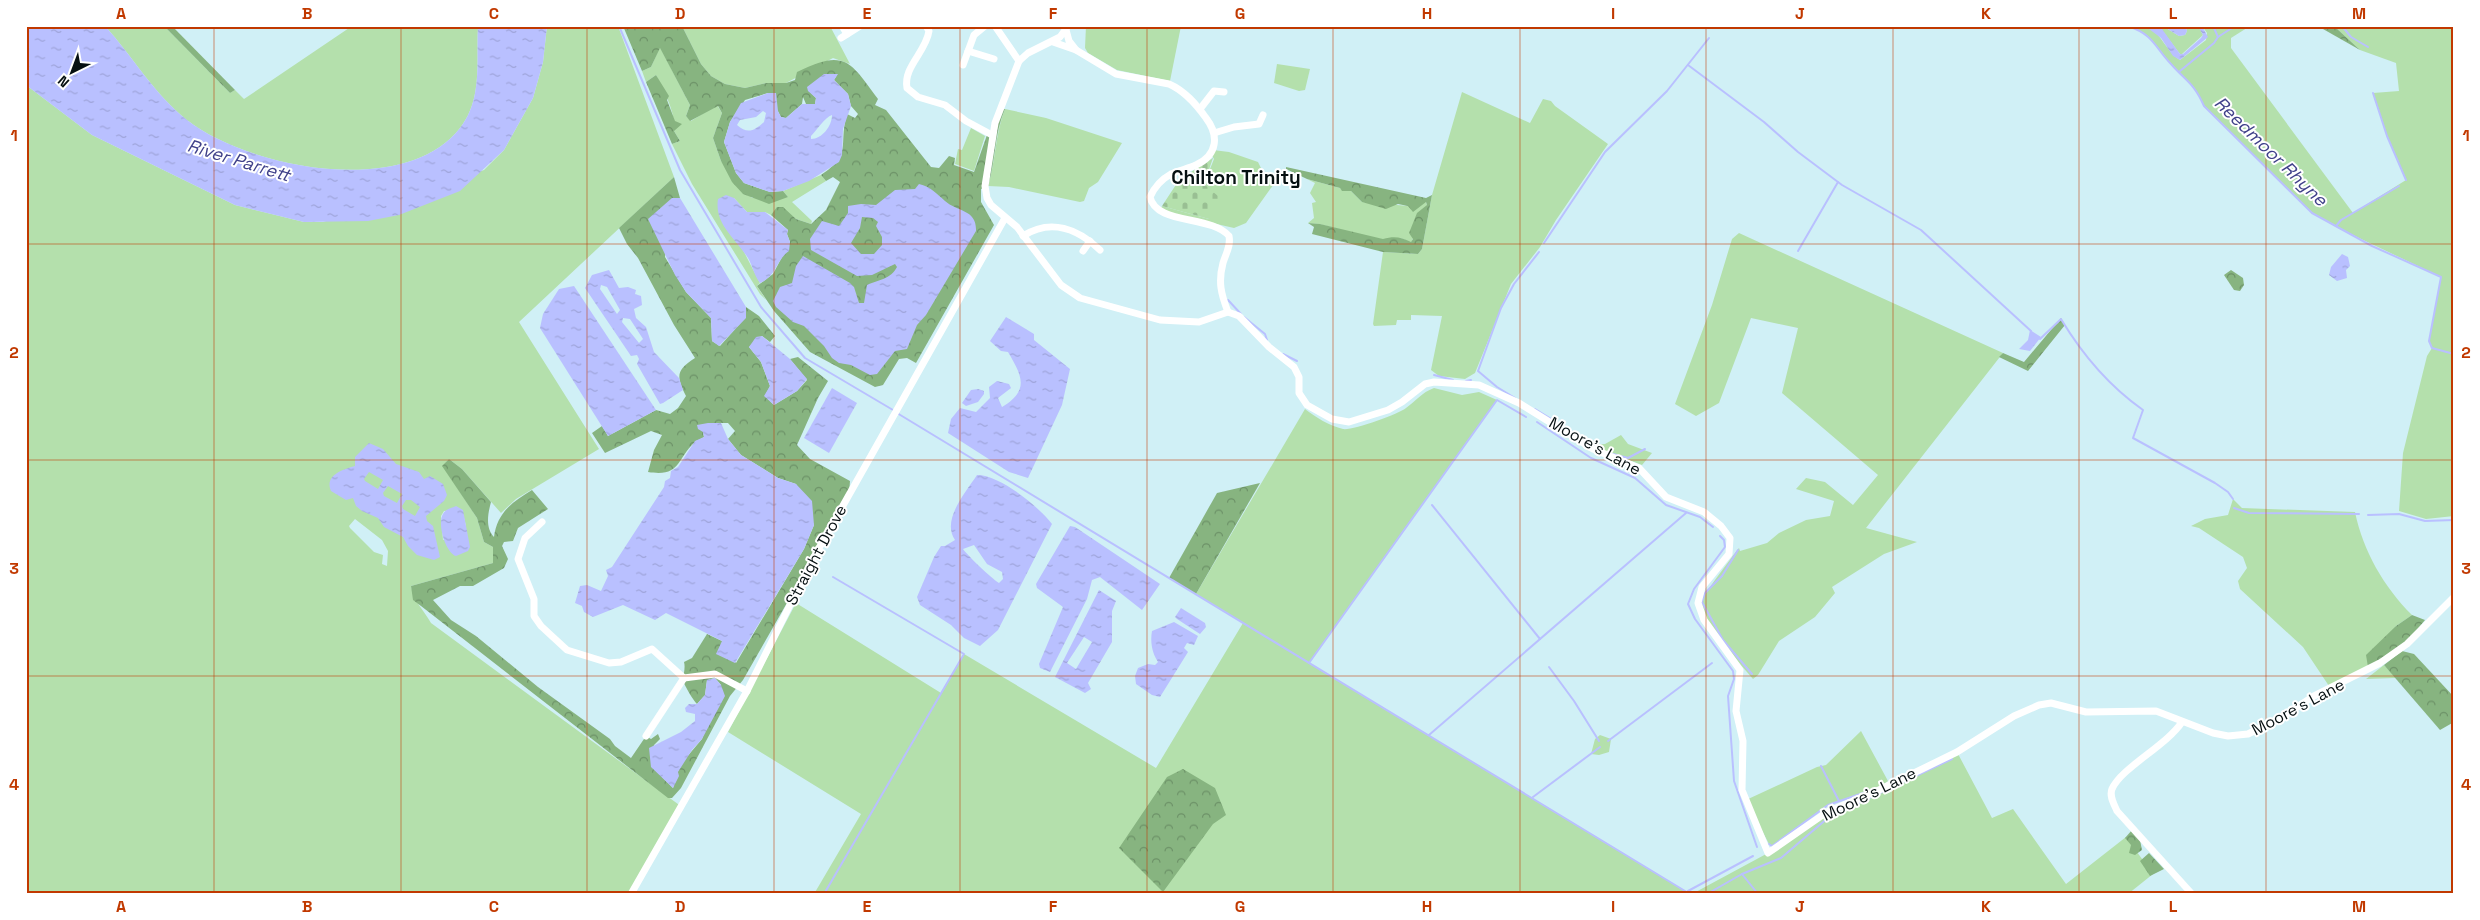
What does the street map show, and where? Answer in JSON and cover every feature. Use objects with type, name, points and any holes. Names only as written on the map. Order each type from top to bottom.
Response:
[{"type":"street","points":[[842,26],[844,36],[860,26]]},
{"type":"street","points":[[926,26],[929,31],[928,40],[906,79],[907,88],[918,97],[945,105],[966,121],[992,135]]},
{"type":"street","points":[[964,65],[974,35],[985,26]]},
{"type":"street","points":[[995,26],[1019,61]]},
{"type":"street","points":[[1053,42],[1076,50],[1116,74],[1177,87],[1200,109],[1212,126],[1214,147],[1209,157],[1196,166],[1171,174],[1158,185],[1150,197],[1152,204],[1160,211],[1213,226],[1229,236],[1230,242],[1219,287],[1228,312],[1199,322],[1175,322],[1140,316],[1080,298],[1060,285],[1023,236],[991,205],[985,191],[992,135],[1019,61],[1028,53],[1053,42],[1067,28]]},
{"type":"street","points":[[1067,28],[1069,41],[1076,50]]},
{"type":"street","points":[[968,51],[994,59]]},
{"type":"street","points":[[1200,109],[1214,91],[1224,92]]},
{"type":"street","points":[[1214,133],[1227,128],[1259,124],[1264,115]]},
{"type":"street","name":"Straight Drove","points":[[631,894],[747,691],[814,557],[1005,218]]},
{"type":"street","points":[[1023,236],[1036,229],[1052,226],[1074,231],[1090,240],[1100,250]]},
{"type":"street","points":[[1083,251],[1090,240]]},
{"type":"street","name":"Moore's Lane","points":[[1228,312],[1243,319],[1269,347],[1294,367],[1299,377],[1299,393],[1302,398],[1311,408],[1332,419],[1349,422],[1380,412],[1402,402],[1425,384],[1434,382],[1485,386],[1519,403],[1593,449],[1638,468],[1666,497],[1704,512],[1721,526],[1730,538],[1730,549],[1702,588],[1698,603],[1707,624],[1740,670],[1736,711],[1743,741],[1742,790],[1768,853],[1826,812],[1877,791],[1957,752],[2014,716],[2039,705],[2051,703],[2086,712],[2156,711],[2182,722],[2228,736],[2248,734],[2282,718],[2314,696],[2380,663],[2407,644],[2454,597]]},
{"type":"street","points":[[542,522],[525,538],[518,559],[534,599],[534,616],[541,626],[567,650],[609,663],[621,662],[652,649],[684,678]]},
{"type":"street","points":[[646,736],[684,678],[715,674],[747,691]]},
{"type":"street","points":[[2182,722],[2172,737],[2122,775],[2111,790],[2117,811],[2192,894]]},
{"type":"green space","points":[[105,26],[164,26],[230,93],[235,90],[244,99],[352,26],[478,26],[475,92],[467,117],[460,128],[435,150],[403,163],[366,169],[326,169],[286,162],[248,151],[214,137],[187,120],[164,99]]},
{"type":"green space","points":[[164,26],[172,26],[235,90],[230,93]]},
{"type":"green space","points":[[547,26],[618,26],[674,177],[519,322],[599,449],[516,499],[501,513],[462,469],[449,459],[443,466],[477,518],[484,542],[493,547],[493,563],[411,586],[412,592],[431,623],[682,807],[631,894],[26,894],[26,85],[92,135],[235,205],[304,222],[323,222],[484,170],[504,150],[533,98],[543,62]],"holes":[[[462,510],[466,526],[443,540],[441,516],[444,511]],[[355,519],[382,540],[388,551],[387,566],[382,564],[383,555],[374,552],[350,528],[349,526]]]},
{"type":"green space","points":[[623,26],[682,26],[701,64],[711,76],[725,84],[745,88],[766,83],[786,83],[795,80],[797,72],[826,61],[836,60],[845,62],[853,67],[878,99],[875,105],[886,110],[931,167],[939,168],[949,156],[955,158],[954,165],[974,172],[987,135],[992,136],[1000,109],[1005,109],[1001,118],[988,186],[981,189],[981,202],[994,225],[916,363],[907,358],[899,359],[883,385],[875,387],[810,352],[774,311],[757,286],[773,274],[790,242],[787,234],[788,230],[771,215],[777,207],[783,207],[796,219],[811,224],[826,210],[840,182],[833,177],[826,181],[821,175],[831,168],[841,155],[847,114],[855,118],[858,114],[851,106],[848,94],[834,80],[837,75],[811,93],[816,98],[815,104],[806,104],[803,97],[802,104],[786,118],[781,117],[768,93],[745,100],[730,122],[724,142],[736,173],[744,183],[770,192],[783,191],[788,197],[769,204],[743,194],[732,182],[721,161],[713,138],[722,113],[718,106],[690,121],[686,116],[690,105],[660,48],[651,67],[642,71]]},
{"type":"green space","points":[[682,26],[830,26],[850,64],[833,58],[786,83],[766,83],[745,88],[725,84],[711,76],[701,64]]},
{"type":"green space","points":[[1086,26],[1181,26],[1170,81],[1117,70],[1088,53],[1085,48]]},
{"type":"green space","points":[[2128,26],[2145,26],[2151,29],[2180,60],[2206,40],[2207,33],[2202,26],[2250,26],[2231,38],[2231,48],[2353,213],[2406,180],[2387,136],[2373,93],[2399,91],[2396,63],[2360,50],[2334,26],[2454,26],[2454,516],[2426,519],[2399,511],[2403,453],[2427,356],[2432,348],[2429,341],[2441,277],[2338,228],[2312,213],[2204,106],[2193,87],[2149,37],[2137,29]]},
{"type":"green space","points":[[2185,26],[2198,26],[2203,35],[2180,54],[2161,29],[2166,28],[2179,36],[2185,35],[2187,31]]},
{"type":"green space","points":[[2321,26],[2334,26],[2360,50],[2323,29]]},
{"type":"green space","points":[[660,47],[690,105],[686,116],[691,121],[717,105],[722,113],[713,138],[721,161],[752,198],[788,197],[783,191],[821,175],[826,181],[792,202],[812,221],[811,224],[796,219],[780,207],[771,215],[765,212],[747,212],[734,198],[743,250],[760,283],[757,286],[766,300],[760,294],[692,184],[672,144],[680,141],[674,131],[669,102],[656,75],[646,82],[642,71],[651,67]]},
{"type":"green space","points":[[1277,64],[1310,69],[1305,90],[1299,91],[1274,83]]},
{"type":"green space","points":[[656,75],[669,96],[667,100],[675,121],[682,124],[674,131],[680,141],[672,144],[646,82]]},
{"type":"green space","points":[[1462,92],[1530,123],[1543,99],[1551,101],[1555,106],[1608,144],[1556,220],[1540,247],[1511,284],[1475,373],[1465,379],[1439,376],[1431,370],[1442,316],[1411,315],[1411,320],[1397,320],[1396,325],[1374,326],[1373,324],[1383,252],[1418,254],[1422,249],[1432,195]]},
{"type":"green space","points":[[1005,109],[1046,118],[1122,143],[1098,182],[1089,188],[1084,201],[1080,202],[1009,187],[988,186],[999,128]]},
{"type":"green space","points":[[971,128],[985,136],[974,171],[955,164],[958,149],[962,150]]},
{"type":"green space","points":[[1213,150],[1229,152],[1258,162],[1263,172],[1276,181],[1246,223],[1234,228],[1160,211],[1162,206],[1209,219],[1204,184],[1214,159],[1211,154]]},
{"type":"green space","points":[[1213,158],[1204,184],[1219,197],[1209,219],[1162,206],[1181,177],[1178,173],[1191,172]]},
{"type":"green space","points":[[1286,167],[1426,198],[1432,195],[1422,249],[1418,254],[1383,252],[1312,234],[1314,227],[1308,223],[1320,224],[1383,239],[1397,238],[1411,242],[1413,239],[1409,233],[1417,213],[1427,205],[1426,202],[1413,212],[1408,206],[1398,204],[1386,209],[1362,202],[1351,191],[1342,191],[1340,188],[1307,179],[1286,169]]},
{"type":"green space","points":[[674,177],[680,198],[672,198],[665,257],[686,292],[711,318],[712,341],[720,346],[745,318],[746,307],[759,316],[775,336],[770,342],[762,336],[749,347],[761,362],[770,386],[765,396],[774,405],[797,391],[807,380],[790,359],[798,357],[828,381],[818,398],[797,445],[810,459],[850,481],[849,494],[743,680],[730,696],[681,788],[672,798],[668,798],[413,600],[411,586],[493,563],[493,547],[484,542],[477,518],[442,466],[449,459],[462,469],[491,502],[488,525],[494,537],[498,521],[502,515],[518,499],[532,490],[548,509],[518,528],[513,541],[504,542],[502,546],[508,559],[504,568],[473,586],[460,586],[433,600],[451,620],[476,636],[538,687],[610,739],[615,746],[631,758],[646,736],[651,739],[658,734],[660,739],[654,745],[651,766],[673,788],[680,765],[702,739],[721,685],[715,678],[707,680],[705,695],[697,704],[684,683],[684,662],[692,658],[707,634],[722,641],[736,663],[804,549],[814,525],[796,484],[778,478],[741,455],[728,439],[735,431],[728,423],[721,423],[703,432],[704,437],[688,449],[677,466],[667,472],[659,473],[648,472],[654,450],[662,435],[651,431],[605,453],[592,433],[602,426],[608,436],[656,410],[670,414],[678,408],[686,396],[679,378],[684,366],[695,358],[619,228]]},
{"type":"green space","points":[[1307,179],[1340,188],[1343,191],[1351,191],[1362,202],[1409,206],[1426,202],[1427,205],[1411,243],[1399,238],[1381,239],[1366,237],[1321,224],[1308,223],[1314,218],[1312,203],[1316,202],[1310,193],[1315,183]]},
{"type":"green space","points":[[1739,233],[2003,353],[1866,528],[1917,542],[1884,554],[1832,587],[1835,593],[1815,617],[1779,641],[1758,675],[1753,679],[1707,620],[1701,602],[1702,599],[1739,548],[1740,551],[1767,543],[1779,533],[1806,520],[1830,516],[1834,501],[1796,489],[1806,478],[1825,482],[1853,505],[1878,475],[1782,393],[1798,328],[1751,318],[1719,403],[1696,416],[1675,404],[1712,305],[1732,239]]},
{"type":"green space","points":[[2231,270],[2243,278],[2244,285],[2240,291],[2234,290],[2224,275]]},
{"type":"green space","points":[[2061,318],[2065,325],[2028,371],[1999,357],[2003,353],[2024,362]]},
{"type":"green space","points":[[1434,388],[1462,395],[1479,392],[1497,400],[1309,663],[1690,894],[814,894],[861,814],[728,732],[796,603],[941,693],[964,654],[1156,768],[1243,623],[1196,594],[1305,409],[1338,428],[1348,429],[1375,422],[1402,411],[1422,394]]},
{"type":"green space","points":[[1621,435],[1628,444],[1652,453],[1642,465],[1604,451],[1594,445],[1605,444]]},
{"type":"green space","points":[[1260,483],[1196,594],[1169,578],[1217,493]]},
{"type":"green space","points":[[2233,499],[2242,508],[2355,512],[2363,541],[2376,568],[2392,593],[2412,615],[2396,626],[2368,667],[2329,686],[2303,647],[2240,589],[2238,581],[2247,568],[2243,557],[2199,528],[2191,526],[2205,519],[2228,515]]},
{"type":"green space","points":[[2412,615],[2425,620],[2408,641],[2368,667],[2366,655],[2396,626]]},
{"type":"green space","points":[[2402,651],[2414,654],[2454,697],[2454,722],[2440,730],[2384,665]]},
{"type":"green space","points":[[2384,665],[2396,678],[2366,679]]},
{"type":"green space","points":[[1861,731],[1888,781],[1880,787],[1828,805],[1772,846],[1769,844],[1746,800],[1817,767],[1826,765]]},
{"type":"green space","points":[[1600,735],[1611,739],[1609,752],[1599,755],[1591,754],[1595,739]]},
{"type":"green space","points":[[1957,752],[1992,818],[2013,809],[2066,884],[2126,837],[2153,874],[2128,894],[1692,894],[1768,853],[1827,812]]},
{"type":"green space","points":[[1183,769],[1215,788],[1226,815],[1213,824],[1163,892],[1119,848],[1167,777]]},
{"type":"green space","points":[[2132,830],[2140,840],[2142,850],[2135,855],[2129,853],[2131,845],[2125,838]]},
{"type":"green space","points":[[2149,853],[2164,869],[2150,876],[2140,861]]},
{"type":"water","name":"River Parrett","points":[[26,26],[105,26],[164,99],[187,120],[214,137],[248,151],[286,162],[326,169],[366,169],[403,163],[435,150],[460,128],[472,105],[475,92],[478,26],[547,26],[543,62],[533,98],[504,150],[460,191],[399,215],[368,221],[304,222],[235,205],[92,135],[26,85]]},
{"type":"water","points":[[2145,26],[2185,26],[2187,31],[2185,35],[2179,36],[2166,28],[2162,29],[2180,54],[2183,54],[2203,35],[2198,26],[2202,26],[2208,37],[2180,60],[2173,56],[2161,38]]},
{"type":"water","points":[[824,74],[838,74],[834,80],[848,94],[851,106],[843,129],[842,155],[839,162],[809,181],[783,191],[770,192],[744,183],[736,173],[724,142],[730,122],[741,103],[768,93],[776,93],[778,111],[781,117],[786,118],[802,104],[815,104],[816,98],[808,91],[807,87]],"holes":[[[763,111],[766,113],[764,122],[754,129],[748,131],[737,125],[740,120],[756,117]],[[832,115],[826,131],[819,137],[811,139],[811,136],[826,118]]]},
{"type":"water","points":[[919,184],[927,187],[950,205],[970,215],[975,224],[976,231],[926,315],[917,325],[907,349],[895,351],[877,374],[870,375],[851,365],[839,363],[832,358],[824,346],[804,326],[793,322],[776,307],[773,301],[780,287],[792,283],[796,266],[803,256],[850,283],[854,287],[859,303],[864,303],[867,285],[884,279],[891,274],[897,267],[895,264],[872,275],[857,276],[811,250],[810,239],[822,221],[839,226],[848,213],[848,206],[861,204],[876,205],[895,190],[915,189]],"holes":[[[862,217],[873,218],[878,222],[876,226],[882,237],[882,245],[874,254],[861,254],[851,243],[860,228]]]},
{"type":"water","points":[[726,195],[734,198],[747,212],[765,212],[788,230],[789,251],[781,259],[773,273],[760,283],[748,258],[727,231],[719,216],[718,199]]},
{"type":"water","points":[[672,198],[680,198],[746,307],[746,318],[719,346],[712,341],[711,318],[686,292],[675,275],[648,219]]},
{"type":"water","points":[[2342,254],[2348,257],[2350,266],[2346,270],[2347,278],[2337,281],[2329,275],[2331,267]]},
{"type":"water","points":[[609,270],[619,288],[628,287],[636,290],[635,294],[641,296],[642,305],[634,309],[636,318],[646,327],[654,352],[679,378],[683,390],[660,404],[637,364],[639,359],[637,355],[631,356],[585,288],[592,275]],"holes":[[[601,285],[607,287],[620,310],[617,314],[600,289]],[[623,318],[630,319],[643,339],[639,343],[622,322]]]},
{"type":"water","points":[[574,286],[656,410],[608,436],[540,328],[543,314],[559,289]]},
{"type":"water","points":[[1006,317],[1034,334],[1034,340],[1070,369],[1062,405],[1028,478],[1009,472],[948,433],[951,419],[960,408],[976,412],[990,398],[989,387],[997,381],[1009,384],[1011,388],[998,398],[1002,407],[1017,395],[1021,382],[1017,368],[1008,352],[1001,351],[990,341]]},
{"type":"water","points":[[2030,330],[2041,337],[2030,351],[2019,349],[2028,340]]},
{"type":"water","points":[[762,336],[790,359],[807,379],[797,391],[774,405],[764,396],[770,386],[761,362],[749,347],[756,337]]},
{"type":"water","points":[[832,388],[857,403],[829,453],[804,438]]},
{"type":"water","points":[[978,389],[984,391],[984,394],[978,402],[966,406],[962,403],[971,390]]},
{"type":"water","points":[[721,423],[728,439],[741,455],[778,478],[796,484],[812,501],[814,525],[804,549],[735,663],[716,654],[722,641],[666,613],[655,620],[623,605],[593,617],[584,612],[582,606],[575,603],[580,586],[587,585],[601,591],[608,576],[606,570],[612,567],[664,487],[665,481],[670,478],[671,471],[678,467],[695,441],[704,437],[703,432],[698,429],[697,425]]},
{"type":"water","points":[[369,443],[383,449],[396,464],[419,472],[424,479],[430,476],[443,484],[447,495],[444,501],[426,516],[427,521],[433,526],[440,557],[434,560],[417,555],[408,546],[403,537],[384,527],[378,518],[362,511],[356,506],[353,498],[346,500],[331,491],[330,481],[341,471],[355,466],[355,457]],"holes":[[[369,472],[383,480],[378,489],[365,481],[364,479]],[[388,486],[402,494],[397,503],[384,496],[383,493]],[[406,500],[411,500],[420,507],[415,516],[403,509],[402,506]]]},
{"type":"water","points":[[977,475],[996,480],[1018,493],[1038,509],[1052,524],[998,630],[980,646],[964,638],[951,625],[920,605],[917,597],[934,557],[941,546],[945,546],[955,540],[951,532],[953,515]],"holes":[[[974,545],[987,564],[1002,572],[1003,579],[999,583],[963,549]]]},
{"type":"water","points":[[456,506],[463,510],[470,547],[468,551],[456,556],[448,549],[445,543],[441,518],[444,512]]},
{"type":"water","points":[[1070,526],[1075,527],[1160,584],[1142,610],[1100,577],[1092,580],[1087,599],[1050,672],[1040,668],[1039,664],[1063,607],[1037,588],[1036,584]]},
{"type":"water","points":[[1099,590],[1116,601],[1112,611],[1112,642],[1088,683],[1091,689],[1085,693],[1055,677]],"holes":[[[1084,637],[1092,642],[1076,669],[1067,663]]]},
{"type":"water","points":[[1181,608],[1205,623],[1206,627],[1200,634],[1175,617]]},
{"type":"water","points":[[1174,622],[1198,636],[1194,645],[1187,643],[1184,648],[1188,652],[1160,697],[1152,695],[1136,684],[1135,676],[1138,668],[1148,664],[1155,665],[1158,662],[1152,647],[1152,631]]},
{"type":"water","points":[[715,678],[721,685],[725,696],[702,739],[692,750],[678,772],[679,776],[673,788],[651,767],[649,748],[681,732],[695,721],[695,714],[686,712],[685,708],[689,704],[697,704],[705,695],[707,680]]},
{"type":"waterway","points":[[619,26],[680,170],[761,307],[805,358],[893,410]]},
{"type":"waterway","name":"Reedmoor Rhyne","points":[[2128,26],[2137,29],[2149,37],[2193,87],[2204,106],[2312,213],[2372,246],[2441,277],[2429,341],[2432,348],[2454,354]]},
{"type":"waterway","points":[[2180,71],[2214,43],[2218,37],[2213,26]]},
{"type":"waterway","points":[[2218,37],[2235,26]]},
{"type":"waterway","points":[[2342,26],[2351,37],[2368,47]]},
{"type":"waterway","points":[[1544,243],[1605,152],[1667,91],[1709,38]]},
{"type":"waterway","points":[[1688,65],[1764,122],[1798,152],[1842,185],[1921,230],[2031,331]]},
{"type":"waterway","points":[[2373,93],[2387,136],[2406,180]]},
{"type":"waterway","points":[[1798,251],[1838,182]]},
{"type":"waterway","points":[[2336,226],[2341,220],[2399,186]]},
{"type":"waterway","points":[[1515,398],[1497,387],[1478,371],[1501,308],[1514,284],[1539,252]]},
{"type":"waterway","points":[[1228,300],[1241,314]]},
{"type":"waterway","points":[[1244,317],[1265,334],[1267,340]]},
{"type":"waterway","points":[[2040,339],[2061,319],[2097,369],[2119,391],[2143,410],[2133,438],[2215,483],[2228,492],[2233,499]]},
{"type":"waterway","points":[[1283,354],[1297,361]]},
{"type":"waterway","points":[[1434,375],[1453,380]]},
{"type":"waterway","points":[[1466,381],[1471,380]]},
{"type":"waterway","points":[[1309,663],[1497,400],[1526,417]]},
{"type":"waterway","points":[[1535,409],[1597,447]]},
{"type":"waterway","points":[[897,413],[1690,894]]},
{"type":"waterway","points":[[1537,422],[1591,458],[1635,478],[1666,505],[1700,517],[1713,527]]},
{"type":"waterway","points":[[1613,454],[1628,458],[1645,449]]},
{"type":"waterway","points":[[1432,505],[1540,639]]},
{"type":"waterway","points":[[2234,508],[2249,513],[2359,514]]},
{"type":"waterway","points":[[1429,735],[1686,513]]},
{"type":"waterway","points":[[2368,515],[2399,514],[2425,521],[2454,520]]},
{"type":"waterway","points":[[1720,536],[1724,540],[1725,547],[1694,589],[1688,604],[1695,619],[1733,671],[1734,679],[1728,696],[1734,781],[1757,847]]},
{"type":"waterway","points":[[1738,550],[1722,576],[1705,593],[1702,602],[1723,640],[1752,674]]},
{"type":"waterway","points":[[824,894],[964,654],[833,577]]},
{"type":"waterway","points":[[1608,741],[1712,663]]},
{"type":"waterway","points":[[1549,667],[1574,701],[1599,741]]},
{"type":"waterway","points":[[1533,797],[1600,747]]},
{"type":"waterway","points":[[1742,874],[1781,858],[1829,817],[1952,759]]},
{"type":"waterway","points":[[1821,766],[1839,801]]},
{"type":"waterway","points":[[1769,844],[1772,846],[1828,805],[1866,792]]},
{"type":"waterway","points":[[1688,891],[1753,856]]},
{"type":"waterway","points":[[1707,894],[1742,874],[1758,894]]},
{"type":"district","name":"Chilton Trinity","points":[[1236,177]]}]
